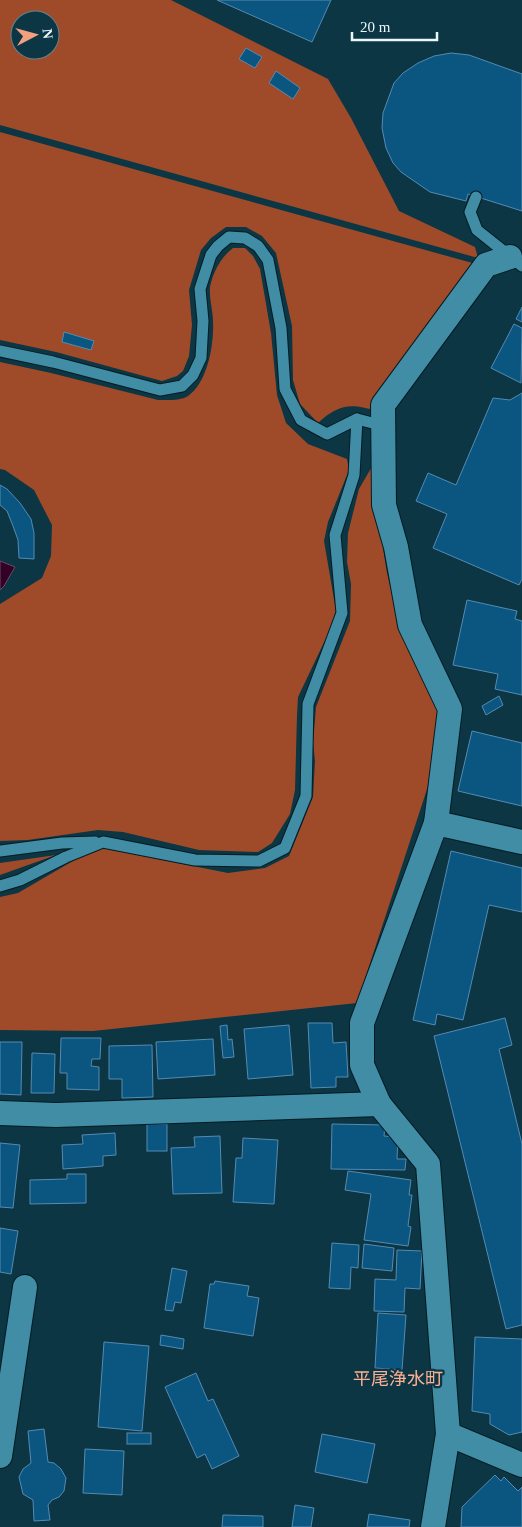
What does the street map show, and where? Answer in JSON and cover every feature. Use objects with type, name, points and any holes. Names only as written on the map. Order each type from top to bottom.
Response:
[{"type":"street","points":[[433,1527],[448,1434],[428,1164],[379,1104],[362,1065],[362,1023],[436,823],[450,709],[410,625],[396,547],[384,505],[383,406],[486,265],[516,262]]},
{"type":"street","points":[[436,823],[522,842]]},
{"type":"street","points":[[0,1113],[56,1115],[379,1104]]},
{"type":"street","points":[[0,1456],[26,1287]]},
{"type":"street","points":[[448,1434],[522,1465]]},
{"type":"lane","points":[[476,197],[470,212],[477,230],[516,262]]},
{"type":"lane","points":[[0,351],[53,362],[160,390],[182,386],[192,375],[201,358],[202,321],[200,289],[211,255],[229,237],[245,238],[258,246],[268,260],[281,328],[285,389],[301,420],[327,434],[357,418],[384,426]]},
{"type":"lane","points":[[0,851],[62,843],[103,842],[195,860],[259,861],[285,848],[306,796],[308,704],[342,613],[335,534],[354,475],[357,418]]},
{"type":"lane","points":[[0,886],[20,880],[66,857],[103,842]]},
{"type":"shaded area","points":[[0,0],[171,0],[328,79],[351,118],[399,211],[475,247],[478,258],[0,125]]},
{"type":"shaded area","points":[[0,132],[476,264],[377,411],[352,406],[345,407],[332,412],[318,423],[300,404],[293,380],[292,326],[276,253],[262,236],[246,227],[226,227],[211,238],[201,250],[189,290],[192,325],[189,356],[183,371],[177,376],[162,381],[56,352],[0,340]]},
{"type":"shaded area","points":[[233,248],[245,248],[253,256],[260,269],[271,333],[277,395],[286,423],[308,444],[347,459],[349,470],[328,522],[324,541],[336,611],[328,634],[298,697],[295,790],[290,814],[272,843],[258,852],[199,850],[123,832],[98,830],[28,840],[0,841],[0,604],[42,578],[51,556],[52,525],[34,490],[5,470],[0,469],[0,362],[158,400],[185,398],[195,390],[205,372],[211,351],[213,330],[210,287],[218,265]]},
{"type":"shaded area","points":[[377,458],[376,504],[387,573],[402,634],[439,708],[431,777],[357,1003],[93,1031],[0,1030],[0,897],[18,893],[78,858],[102,848],[228,873],[265,868],[289,856],[313,797],[315,761],[313,743],[316,707],[350,621],[351,584],[347,562],[348,533],[359,489]]},
{"type":"shaded area","points":[[0,561],[15,567],[0,590]]},
{"type":"shaded area","points":[[56,855],[0,875],[0,863]]},
{"type":"building","points":[[217,0],[331,0],[312,42]]},
{"type":"building","points":[[246,48],[262,57],[255,68],[239,59]]},
{"type":"building","points":[[451,53],[469,55],[522,74],[522,211],[468,194],[466,201],[430,192],[401,172],[393,163],[386,148],[382,128],[383,113],[394,83],[403,73],[418,63],[434,56]]},
{"type":"building","points":[[276,71],[300,88],[293,99],[269,83]]},
{"type":"building","points":[[522,307],[522,322],[516,319]]},
{"type":"building","points":[[514,324],[522,328],[521,383],[491,368]]},
{"type":"building","points":[[64,332],[94,341],[91,350],[62,342]]},
{"type":"building","points":[[522,393],[522,579],[519,585],[433,548],[447,514],[416,501],[428,473],[456,485],[493,398],[510,400]]},
{"type":"building","points":[[0,485],[7,489],[20,503],[31,519],[34,533],[34,559],[19,558],[18,540],[13,526],[7,511],[0,505]]},
{"type":"building","points":[[467,600],[517,611],[515,619],[522,621],[522,695],[495,689],[498,674],[453,665]]},
{"type":"building","points":[[499,696],[503,705],[486,715],[482,706]]},
{"type":"building","points":[[472,731],[522,743],[522,806],[458,791]]},
{"type":"building","points":[[451,851],[522,868],[522,912],[489,905],[463,1020],[437,1014],[435,1025],[413,1020]]},
{"type":"building","points":[[505,1018],[512,1045],[499,1049],[522,1144],[522,1325],[506,1329],[434,1036]]},
{"type":"building","points":[[308,1023],[332,1023],[333,1043],[346,1042],[348,1077],[336,1077],[336,1087],[311,1088]]},
{"type":"building","points":[[227,1025],[228,1040],[232,1039],[234,1057],[223,1058],[220,1026]]},
{"type":"building","points":[[289,1025],[293,1075],[248,1079],[244,1029]]},
{"type":"building","points":[[61,1038],[101,1038],[100,1059],[92,1059],[91,1066],[99,1067],[99,1090],[67,1089],[67,1073],[60,1073]]},
{"type":"building","points":[[213,1039],[215,1075],[158,1079],[156,1042]]},
{"type":"building","points":[[0,1042],[22,1042],[21,1095],[0,1094]]},
{"type":"building","points":[[152,1045],[153,1097],[122,1098],[122,1079],[109,1079],[109,1046]]},
{"type":"building","points":[[32,1053],[55,1054],[54,1093],[31,1093]]},
{"type":"building","points":[[147,1124],[167,1124],[167,1151],[147,1151]]},
{"type":"building","points":[[332,1124],[385,1125],[384,1136],[398,1137],[397,1159],[406,1159],[405,1170],[331,1169]]},
{"type":"building","points":[[115,1133],[116,1155],[103,1156],[103,1166],[63,1169],[62,1145],[83,1144],[82,1135]]},
{"type":"building","points":[[220,1136],[222,1193],[173,1194],[171,1148],[195,1147],[194,1137]]},
{"type":"building","points":[[243,1138],[278,1140],[274,1204],[233,1202],[236,1158],[242,1158]]},
{"type":"building","points":[[0,1143],[20,1145],[13,1208],[0,1207]]},
{"type":"building","points":[[348,1171],[411,1180],[409,1195],[412,1195],[408,1226],[411,1227],[408,1246],[364,1240],[371,1194],[345,1190]]},
{"type":"building","points":[[67,1174],[86,1174],[86,1203],[30,1204],[30,1180],[67,1179]]},
{"type":"building","points":[[0,1228],[18,1231],[11,1274],[0,1272]]},
{"type":"building","points":[[332,1243],[359,1245],[358,1268],[351,1267],[350,1289],[329,1288]]},
{"type":"building","points":[[364,1244],[394,1248],[392,1271],[362,1268]]},
{"type":"building","points":[[397,1250],[422,1251],[420,1289],[405,1288],[404,1312],[374,1311],[375,1279],[396,1280]]},
{"type":"building","points":[[172,1268],[187,1271],[181,1303],[175,1302],[173,1311],[165,1310]]},
{"type":"building","points":[[215,1281],[249,1286],[247,1296],[259,1298],[253,1336],[204,1328],[210,1284],[214,1284]]},
{"type":"building","points":[[378,1313],[406,1315],[402,1370],[375,1368]]},
{"type":"building","points":[[161,1335],[184,1339],[183,1349],[160,1345]]},
{"type":"building","points":[[475,1337],[522,1339],[522,1432],[509,1435],[490,1424],[490,1414],[472,1411]]},
{"type":"building","points":[[104,1342],[149,1346],[142,1431],[98,1427]]},
{"type":"building","points":[[196,1373],[208,1401],[213,1399],[239,1456],[212,1469],[205,1454],[197,1458],[165,1387]]},
{"type":"building","points":[[44,1429],[48,1462],[54,1463],[61,1469],[66,1478],[64,1491],[48,1505],[50,1520],[34,1521],[33,1500],[23,1494],[19,1477],[23,1469],[31,1463],[28,1431]]},
{"type":"building","points":[[127,1433],[151,1433],[151,1444],[127,1444]]},
{"type":"building","points":[[322,1434],[375,1444],[367,1483],[315,1472]]},
{"type":"building","points":[[85,1449],[124,1451],[122,1495],[83,1493]]},
{"type":"building","points":[[495,1475],[501,1481],[504,1477],[518,1491],[522,1487],[522,1527],[461,1527],[462,1507]]},
{"type":"building","points":[[295,1505],[314,1508],[311,1527],[292,1527]]},
{"type":"building","points":[[369,1514],[410,1520],[409,1527],[367,1527]]},
{"type":"building","points":[[223,1515],[263,1516],[263,1527],[222,1527]]},
{"type":"district","name":"平尾浄水町","points":[[398,1379]]}]
